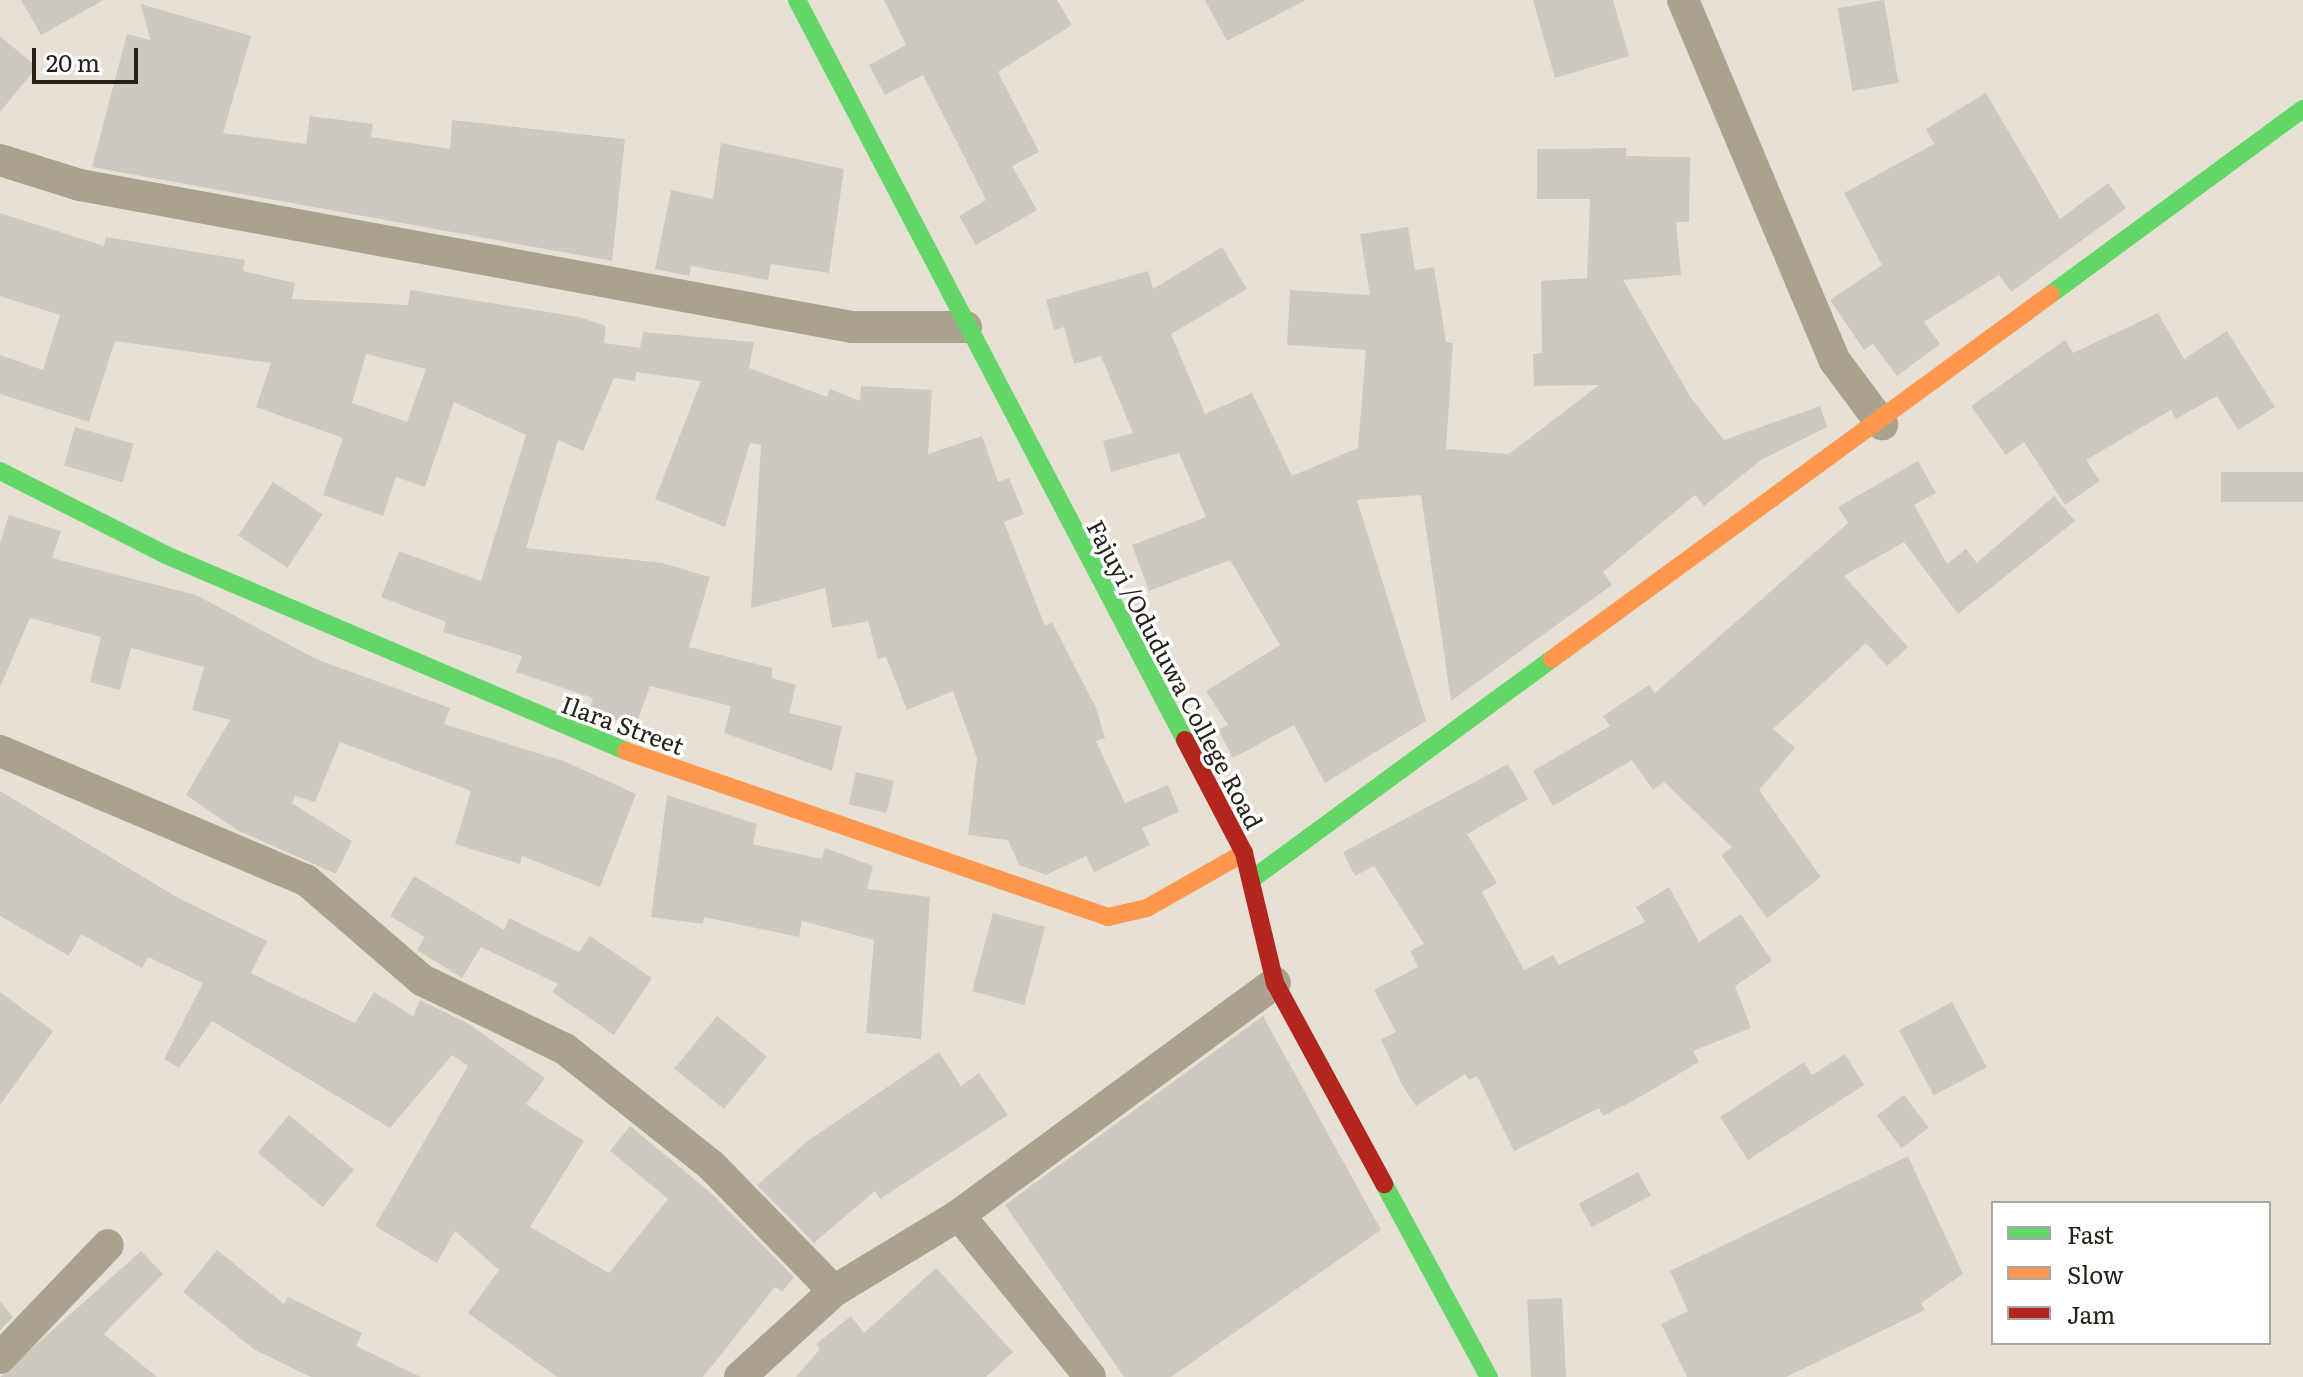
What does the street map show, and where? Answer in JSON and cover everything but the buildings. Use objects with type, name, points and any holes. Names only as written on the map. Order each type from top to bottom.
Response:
[{"type":"street","name":"Fajuyi /Oduduwa College Road","points":[[797,0],[1244,853],[1255,877],[1275,983],[1489,1377]]},
{"type":"street","points":[[1683,0],[1835,361],[1882,424]]},
{"type":"street","points":[[1255,877],[1882,424],[2303,109]]},
{"type":"street","points":[[0,160],[80,185],[852,327],[966,327]]},
{"type":"street","name":"Ilara Street","points":[[0,471],[166,555],[568,730],[1051,903],[1108,917],[1147,908],[1244,853]]},
{"type":"street","points":[[0,751],[306,880],[422,980],[565,1049],[711,1165],[834,1291]]},
{"type":"street","points":[[740,1377],[834,1291],[959,1215],[1275,983]]},
{"type":"street","points":[[959,1215],[1090,1377]]},
{"type":"street","points":[[0,1358],[108,1245]]},
{"type":"traffic: fast","points":[[797,0],[1185,740]]},
{"type":"traffic: fast","points":[[2051,294],[2303,109]]},
{"type":"traffic: fast","points":[[0,471],[166,555],[626,751]]},
{"type":"traffic: fast","points":[[1255,877],[1552,659]]},
{"type":"traffic: fast","points":[[1384,1184],[1489,1377]]},
{"type":"traffic: slow","points":[[1552,659],[2051,294]]},
{"type":"traffic: slow","points":[[626,751],[1108,917],[1147,908],[1244,853]]},
{"type":"traffic: jam","points":[[1185,740],[1244,853],[1275,983],[1384,1184]]}]
